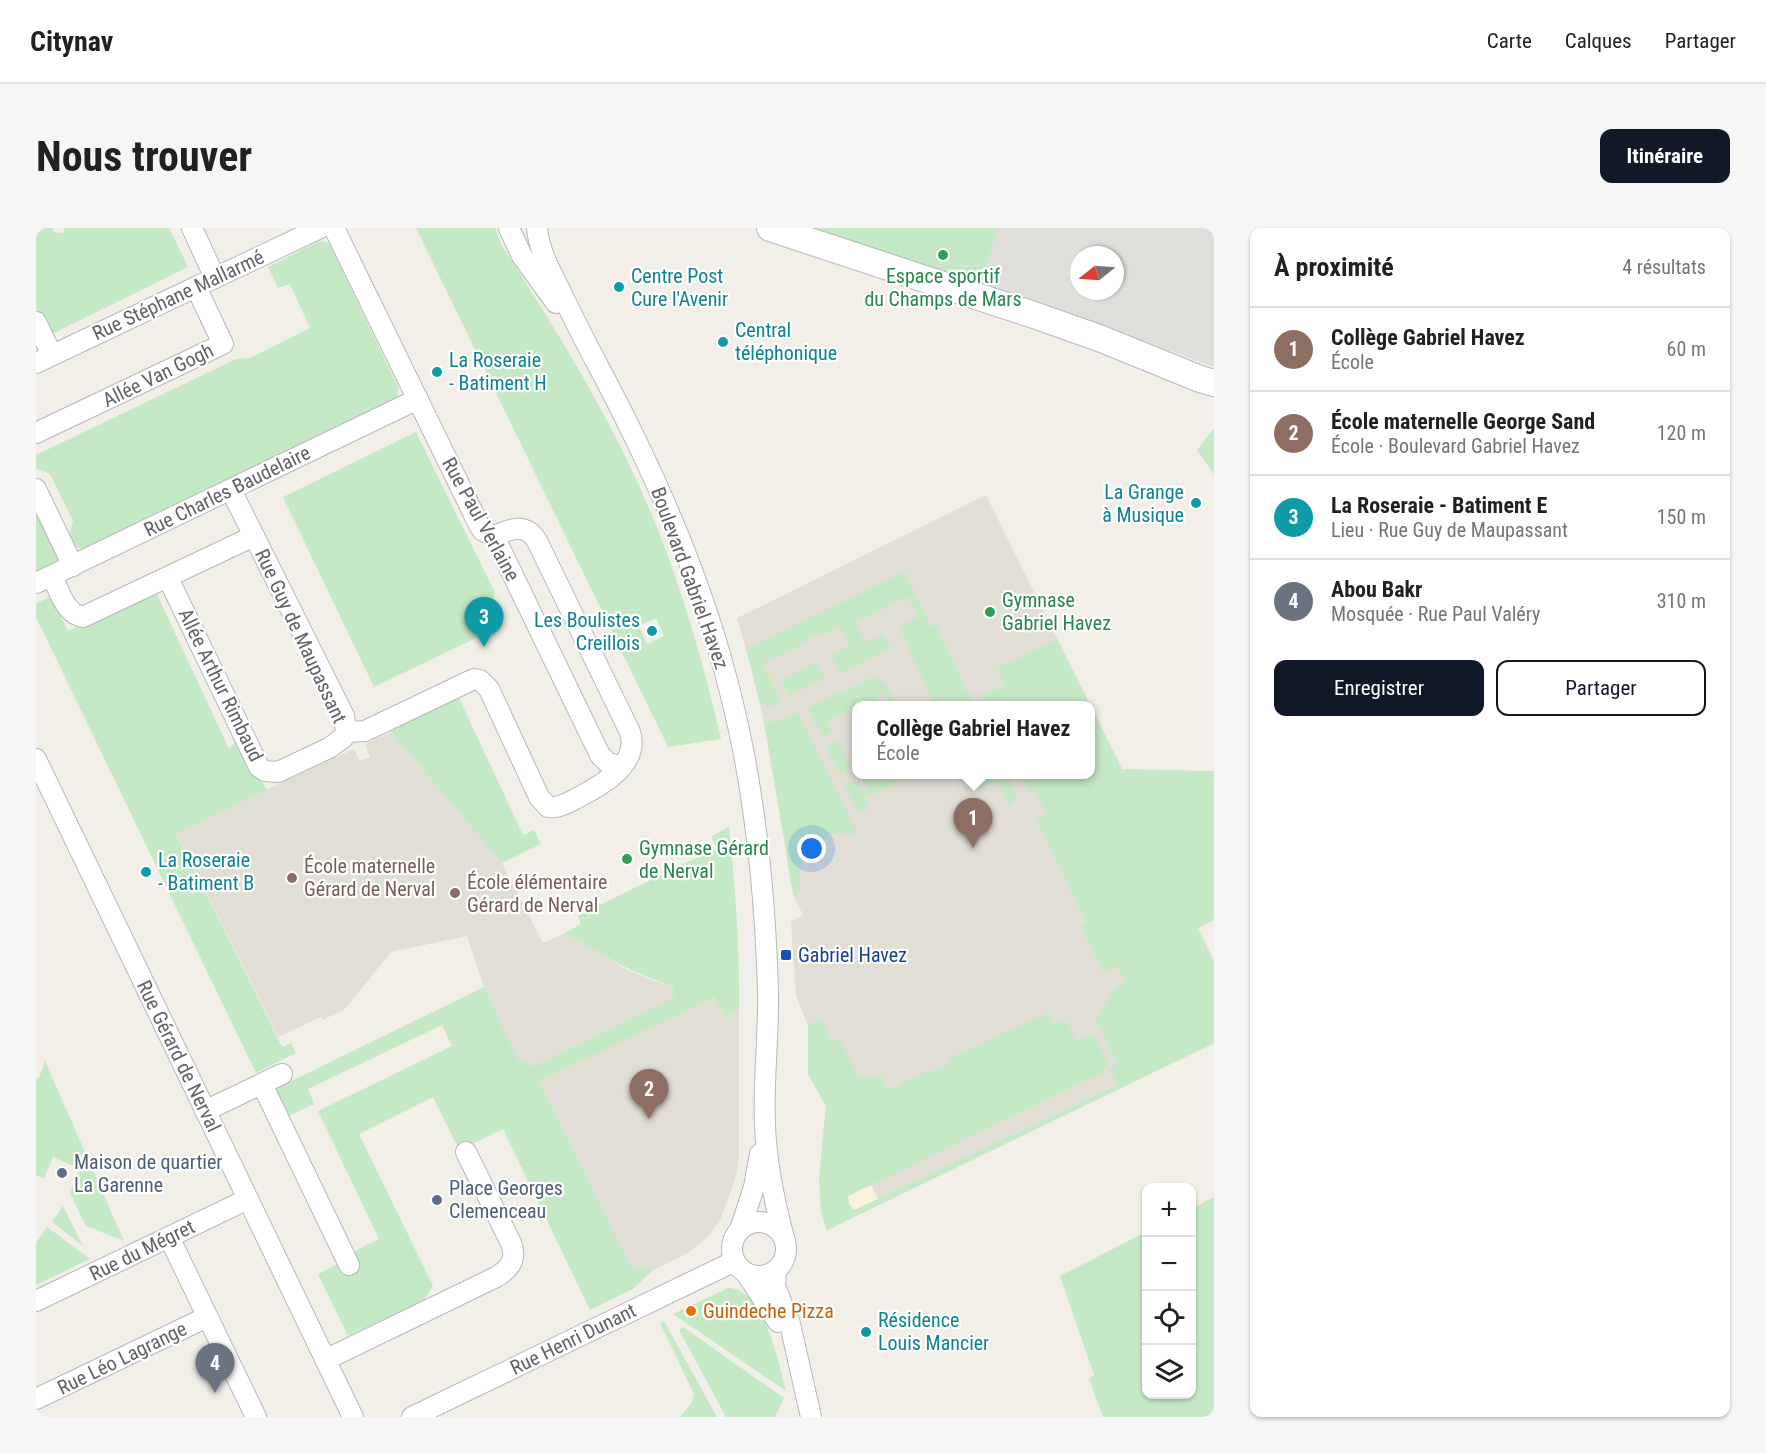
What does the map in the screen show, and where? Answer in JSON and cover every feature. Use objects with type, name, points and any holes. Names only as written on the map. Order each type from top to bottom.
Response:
[{"type":"street","points":[[192,228],[215,278]]},
{"type":"street","name":"Rue Stéphane Mallarmé","points":[[44,359],[320,228]]},
{"type":"street","name":"Rue Paul Verlaine","points":[[334,228],[478,523],[483,531],[494,536],[600,755],[608,763],[622,766]]},
{"type":"street","name":"Boulevard Gabriel Havez","points":[[508,228],[522,256],[581,336]]},
{"type":"street","name":"Boulevard Gabriel Havez","points":[[537,228],[544,257],[581,336],[628,423],[664,502],[711,625],[732,700],[750,792],[762,897],[768,993],[765,1122],[769,1179],[784,1238]]},
{"type":"street","points":[[770,228],[1099,338],[1209,383]]},
{"type":"street","name":"Allée Van Gogh","points":[[36,433],[223,344],[196,287]]},
{"type":"street","points":[[36,322],[44,359]]},
{"type":"street","name":"Rue Charles Baudelaire","points":[[44,580],[418,399]]},
{"type":"street","points":[[36,489],[73,566]]},
{"type":"street","name":"Rue Guy de Maupassant","points":[[231,490],[344,716],[346,732],[365,731],[474,679],[480,680],[489,689],[542,803],[548,807],[558,807],[596,789],[622,766]]},
{"type":"street","points":[[494,536],[517,528],[524,529],[537,541],[630,732],[633,740],[632,748],[622,766]]},
{"type":"street","points":[[44,580],[73,614],[82,617],[254,536]]},
{"type":"street","name":"Allée Arthur Rimbaud","points":[[168,578],[260,767],[265,771],[278,772],[329,748],[343,738],[346,732]]},
{"type":"street","name":"Rue Gérard de Nerval","points":[[36,759],[352,1417]]},
{"type":"street","points":[[205,1111],[282,1074]]},
{"type":"street","points":[[262,1084],[349,1265]]},
{"type":"street","name":"Boulevard Gabriel Havez","points":[[740,1230],[754,1187],[765,1122]]},
{"type":"street","points":[[325,1360],[496,1277],[511,1264],[514,1258],[511,1243],[466,1152]]},
{"type":"street","name":"Rue du Mégret","points":[[36,1301],[248,1199]]},
{"type":"street","points":[[740,1267],[761,1276],[776,1270],[785,1258],[786,1246],[784,1238],[777,1229],[766,1223],[750,1224],[740,1230],[732,1245],[740,1267],[772,1311],[791,1348],[800,1372]]},
{"type":"street","points":[[169,1237],[256,1417]]},
{"type":"street","name":"Rue Henri Dunant","points":[[412,1417],[740,1267]]},
{"type":"street","points":[[776,1270],[775,1286],[790,1324],[811,1417]]},
{"type":"street","name":"Rue Léo Lagrange","points":[[36,1400],[207,1317]]},
{"type":"shaded area","points":[[999,228],[1214,228],[1214,367],[981,283]]},
{"type":"shaded area","points":[[986,495],[1088,701],[852,701],[852,779],[1095,779],[1095,715],[1124,773],[1214,1043],[827,1230],[821,1212],[819,1179],[826,1106],[808,1074],[808,1025],[796,996],[795,983],[791,922],[803,915],[794,897],[790,879],[774,773],[750,663],[737,618]]},
{"type":"shaded area","points":[[391,732],[502,863],[543,943],[565,933],[626,969],[654,981],[674,986],[674,997],[531,1067],[527,1059],[519,1062],[484,987],[467,936],[391,952],[345,1009],[323,1020],[321,1017],[278,1037],[176,832],[354,749],[360,761],[370,757],[365,744]]},
{"type":"shaded area","points":[[716,997],[725,1016],[739,1009],[739,1158],[736,1176],[721,1218],[709,1236],[688,1253],[653,1270],[646,1265],[633,1271],[539,1080]]},
{"type":"green space","points":[[36,228],[53,228],[53,232],[64,233],[64,228],[169,228],[188,267],[50,335],[36,307]]},
{"type":"green space","points":[[416,228],[495,228],[502,246],[566,347],[623,452],[656,525],[676,578],[721,739],[668,747]],"holes":[[[656,618],[664,636],[647,644],[639,626]]]},
{"type":"green space","name":"Espace sportif du Champs de Mars","points":[[810,228],[999,228],[981,283]]},
{"type":"green space","points":[[320,241],[330,245],[398,387],[397,397],[84,548],[76,547],[69,535],[73,521],[50,474],[36,468],[36,455],[236,359],[250,358],[310,328],[290,284],[278,288],[268,267]]},
{"type":"green space","points":[[1214,428],[1214,480],[1213,473],[1197,450]]},
{"type":"green space","points":[[416,432],[495,593],[492,603],[468,615],[478,637],[374,687],[283,497]]},
{"type":"green space","points":[[36,506],[60,556],[57,561],[36,572]]},
{"type":"green space","points":[[905,572],[931,627],[936,625],[972,701],[933,701],[899,627],[918,617],[907,596],[855,622],[865,643],[884,634],[891,649],[840,673],[831,655],[850,646],[840,626],[822,635],[820,633],[763,664],[782,702],[767,707],[760,703],[746,649]]},
{"type":"green space","points":[[155,590],[229,749],[238,739],[257,777],[267,790],[176,833],[282,1047],[291,1043],[296,1053],[256,1073],[36,617],[36,604],[51,596],[68,631]]},
{"type":"green space","points":[[1057,639],[1088,701],[984,701],[982,696],[1005,684],[997,669]]},
{"type":"green space","points":[[817,662],[825,678],[789,696],[781,680]]},
{"type":"green space","points":[[873,677],[884,682],[894,699],[889,701],[885,693],[876,697],[878,701],[852,701],[852,708],[827,720],[832,732],[822,737],[808,708]]},
{"type":"green space","points":[[459,698],[523,835],[534,830],[541,844],[502,863],[391,732]]},
{"type":"green space","points":[[798,713],[857,832],[854,835],[841,833],[830,835],[820,839],[812,846],[801,866],[800,890],[794,897],[764,723],[784,719]]},
{"type":"green space","points":[[1095,715],[1123,771],[1124,769],[1214,771],[1214,920],[1198,928],[1214,961],[1214,1043],[827,1230],[821,1212],[819,1179],[826,1106],[808,1074],[808,1025],[821,1019],[832,1042],[840,1038],[859,1079],[880,1074],[888,1090],[893,1087],[895,1091],[899,1084],[950,1063],[950,1058],[1048,1013],[1053,1024],[1066,1020],[1076,1041],[1094,1034],[1109,1066],[1103,1072],[848,1196],[854,1210],[1118,1085],[1110,1069],[1117,1065],[1096,1019],[1116,987],[1125,983],[1117,966],[1103,972],[1080,925],[1086,922],[1036,819],[1047,813],[1035,789],[1030,792],[1023,779],[1095,779]]},
{"type":"green space","points":[[838,741],[852,768],[840,774],[826,747]]},
{"type":"green space","points":[[864,779],[876,779],[879,784],[890,779],[904,779],[865,798],[869,808],[858,813],[845,785],[856,780],[862,793],[869,789]]},
{"type":"green space","points":[[973,779],[1009,779],[1017,795],[1009,805],[997,781],[979,789]]},
{"type":"green space","points":[[729,827],[737,918],[739,1009],[725,1017],[715,997],[539,1081],[633,1271],[646,1265],[653,1270],[633,1289],[590,1310],[503,1129],[459,1150],[433,1097],[359,1134],[433,1286],[424,1300],[348,1336],[318,1274],[346,1260],[344,1256],[379,1239],[318,1111],[452,1046],[442,1025],[308,1089],[314,1104],[286,1117],[273,1090],[484,987],[519,1062],[527,1059],[531,1067],[674,997],[674,986],[631,970],[565,933],[581,924],[578,916],[717,849],[711,836]]},
{"type":"green space","points":[[45,1061],[124,1241],[86,1226],[70,1193],[80,1169],[53,1157],[44,1178],[36,1175],[36,1079],[39,1078]]},
{"type":"green space","points":[[1214,1197],[1214,1417],[1103,1417],[1089,1379],[1094,1375],[1060,1276],[1142,1234],[1142,1399],[1196,1399],[1196,1206]]},
{"type":"green space","points":[[63,1206],[83,1246],[52,1222]]},
{"type":"green space","points":[[47,1227],[90,1259],[36,1285],[36,1243]]},
{"type":"green space","points":[[728,1288],[741,1291],[760,1313],[774,1346],[786,1391],[673,1314]]},
{"type":"green space","points":[[664,1321],[717,1417],[680,1417],[691,1404],[694,1394],[660,1323]]},
{"type":"green space","points":[[683,1327],[784,1398],[775,1417],[726,1417],[679,1330]]},
{"type":"sand","points":[[871,1185],[878,1199],[854,1210],[849,1204],[848,1196]]},
{"type":"place","name":"Espace sportif du Champs de Mars","points":[[943,255]]},
{"type":"place","name":"Centre Post Cure l'Avenir","points":[[619,287]]},
{"type":"place","name":"Central téléphonique","points":[[723,342]]},
{"type":"place","name":"La Roseraie - Batiment H","points":[[437,372]]},
{"type":"place","name":"La Grange à Musique","points":[[1196,503]]},
{"type":"place","name":"Gymnase Gabriel Havez","points":[[990,612]]},
{"type":"place","name":"Les Boulistes Creillois","points":[[652,631]]},
{"type":"place","name":"La Roseraie - Batiment E","points":[[484,647]]},
{"type":"place","name":"Collège Gabriel Havez","points":[[973,848]]},
{"type":"place","name":"Gymnase Gérard de Nerval","points":[[627,859]]},
{"type":"place","name":"La Roseraie - Batiment B","points":[[146,872]]},
{"type":"place","name":"École maternelle Gérard de Nerval","points":[[292,878]]},
{"type":"place","name":"École élémentaire Gérard de Nerval","points":[[455,893]]},
{"type":"place","name":"Gabriel Havez","points":[[786,955]]},
{"type":"place","name":"École maternelle George Sand","points":[[649,1119]]},
{"type":"place","name":"Maison de quartier La Garenne","points":[[62,1173]]},
{"type":"place","name":"Place Georges Clemenceau","points":[[437,1200]]},
{"type":"place","name":"Guindeche Pizza","points":[[691,1311]]},
{"type":"place","name":"Résidence Louis Mancier","points":[[866,1332]]},
{"type":"place","name":"Abou Bakr","points":[[215,1393]]}]
